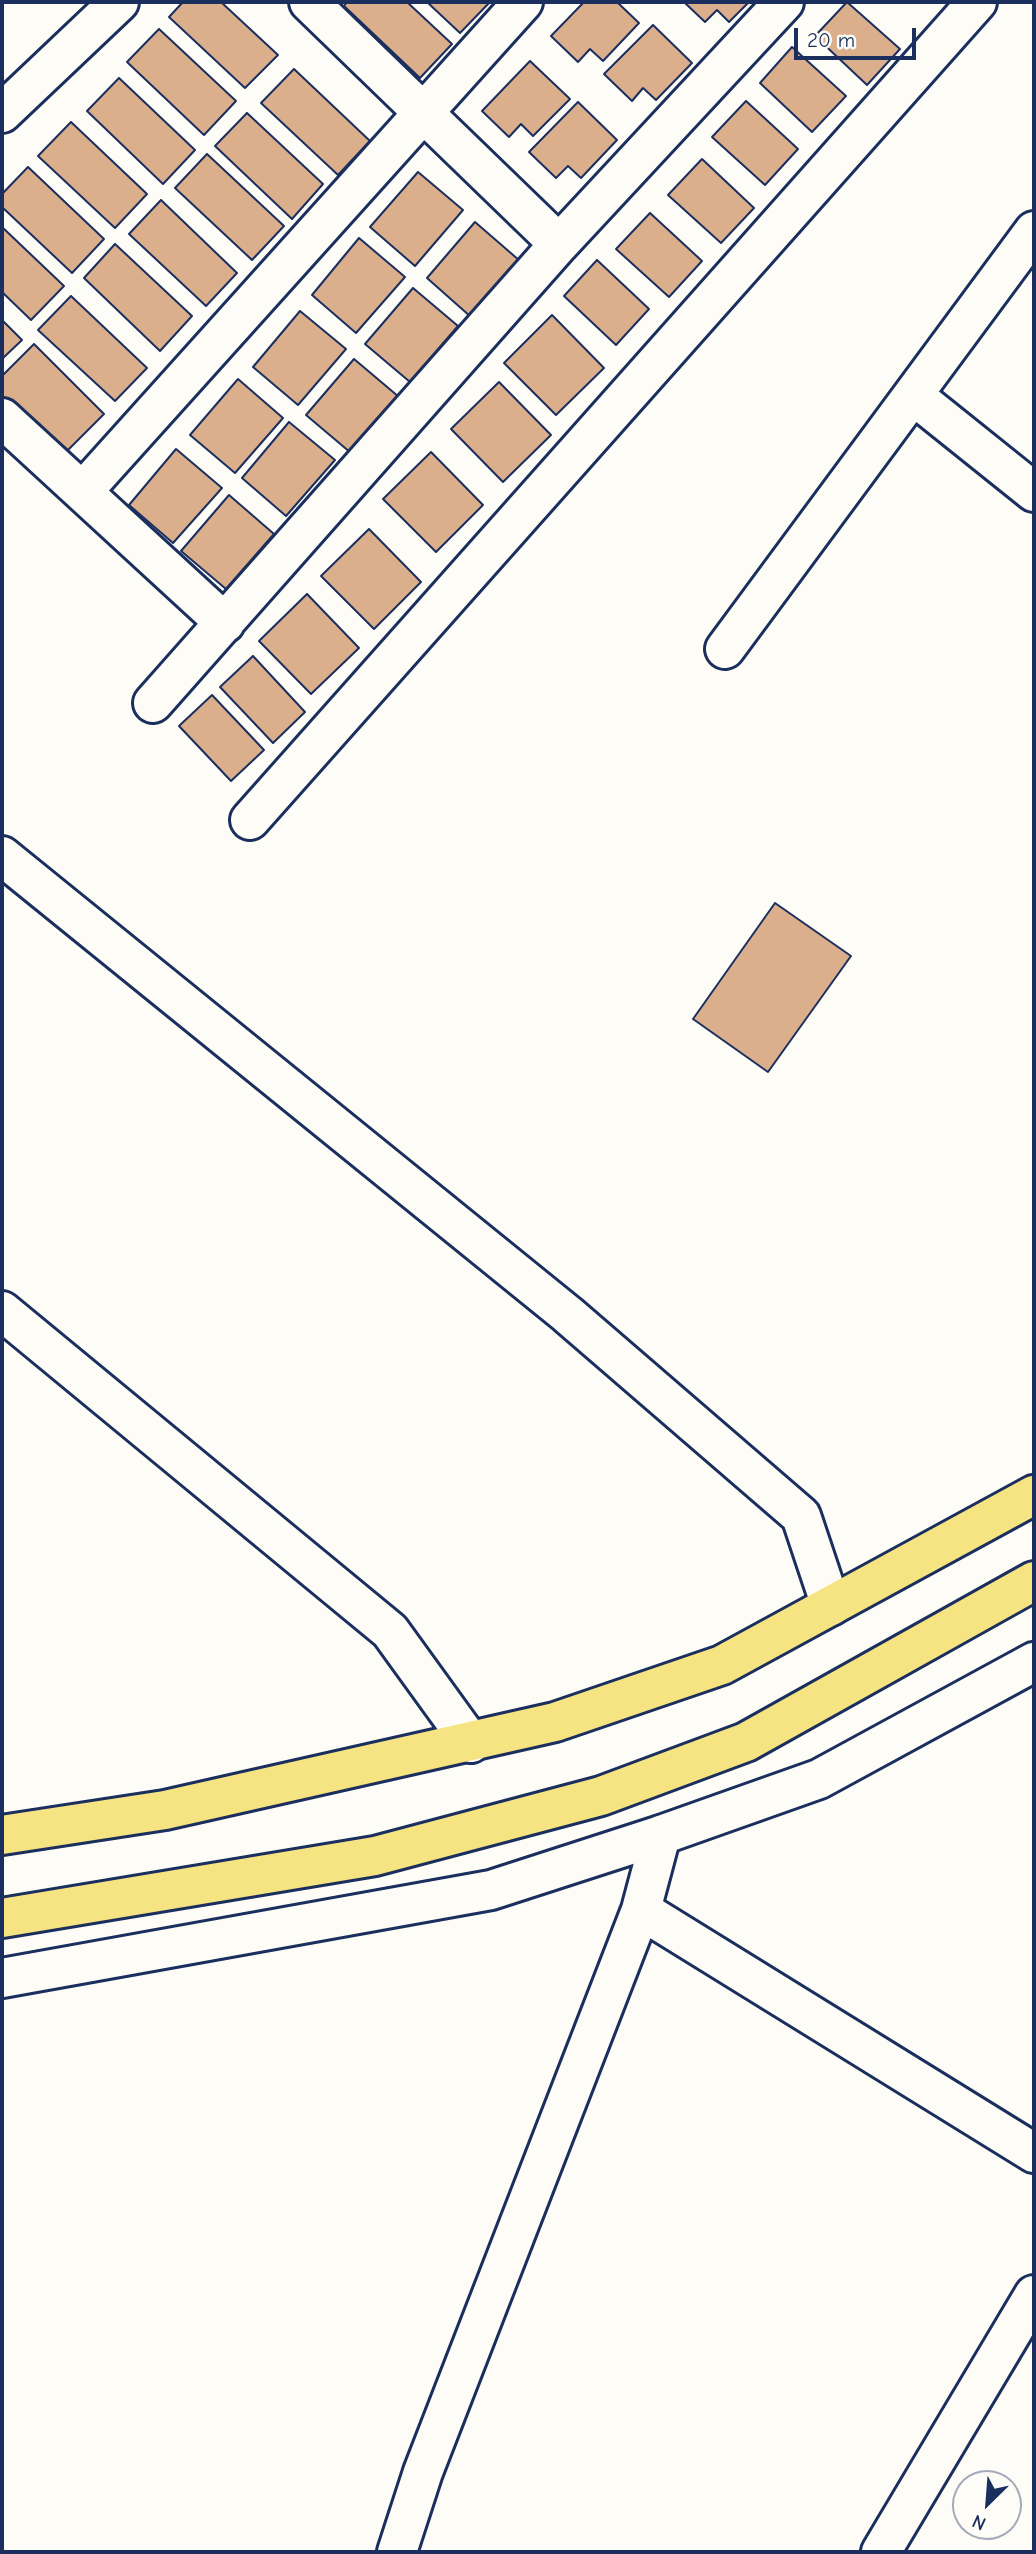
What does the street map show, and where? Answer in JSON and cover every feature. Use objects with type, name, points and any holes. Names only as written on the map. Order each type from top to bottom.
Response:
[{"type":"highway","points":[[2,1835],[165,1810],[555,1722],[722,1665],[1034,1495]]},
{"type":"highway","points":[[2,1918],[375,1856],[601,1796],[746,1742],[1034,1581]]},
{"type":"street","points":[[2,113],[119,2]]},
{"type":"street","points":[[309,2],[559,244]]},
{"type":"street","points":[[83,491],[523,2]]},
{"type":"street","points":[[153,703],[559,244],[784,2]]},
{"type":"street","points":[[250,820],[977,2]]},
{"type":"street","points":[[725,649],[1034,231]]},
{"type":"street","points":[[913,394],[1034,492]]},
{"type":"street","points":[[2,418],[225,622]]},
{"type":"street","points":[[2,856],[568,1314],[801,1516],[831,1606]]},
{"type":"street","points":[[2,1311],[390,1631],[471,1743]]},
{"type":"street","points":[[2,1978],[491,1890],[661,1835],[819,1779],[1034,1662]]},
{"type":"street","points":[[397,2552],[423,2472],[642,1910],[661,1835]]},
{"type":"street","points":[[642,1910],[1034,2153]]},
{"type":"street","points":[[881,2552],[1034,2295]]},
{"type":"building","points":[[183,2],[221,2],[278,55],[245,88],[169,17]]},
{"type":"building","points":[[347,2],[407,2],[452,44],[420,78],[344,6]]},
{"type":"building","points":[[427,2],[490,2],[460,33]]},
{"type":"building","points":[[584,2],[617,2],[639,23],[603,61],[590,49],[578,62],[551,36]]},
{"type":"building","points":[[684,2],[749,2],[729,22],[717,10],[705,22]]},
{"type":"building","points":[[847,2],[900,49],[867,85],[815,36]]},
{"type":"building","points":[[653,25],[692,63],[656,100],[643,88],[632,101],[604,74]]},
{"type":"building","points":[[159,29],[236,101],[204,135],[127,62]]},
{"type":"building","points":[[792,47],[846,96],[812,132],[760,83]]},
{"type":"building","points":[[530,61],[570,99],[533,136],[521,124],[509,137],[482,111]]},
{"type":"building","points":[[294,69],[370,141],[338,175],[261,103]]},
{"type":"building","points":[[119,78],[195,150],[163,184],[87,111]]},
{"type":"building","points":[[746,101],[798,149],[765,185],[712,137]]},
{"type":"building","points":[[578,102],[617,140],[581,178],[568,166],[556,178],[529,152]]},
{"type":"building","points":[[247,113],[323,184],[292,219],[215,146]]},
{"type":"building","points":[[71,122],[147,194],[115,228],[38,156]]},
{"type":"building","points":[[207,154],[284,226],[252,260],[175,188]]},
{"type":"building","points":[[702,159],[754,208],[721,243],[668,195]]},
{"type":"building","points":[[28,167],[104,239],[72,273],[2,207],[2,194]]},
{"type":"building","points":[[418,172],[463,210],[415,266],[370,227]]},
{"type":"building","points":[[161,200],[237,273],[206,306],[129,234]]},
{"type":"building","points":[[650,213],[702,261],[669,297],[616,249]]},
{"type":"building","points":[[475,222],[520,261],[471,317],[427,278]]},
{"type":"building","points":[[2,227],[64,286],[31,320],[2,292]]},
{"type":"building","points":[[359,238],[405,277],[356,333],[312,295]]},
{"type":"building","points":[[115,244],[192,316],[160,351],[84,278]]},
{"type":"building","points":[[597,260],[649,309],[616,345],[564,296]]},
{"type":"building","points":[[413,288],[458,326],[410,382],[365,344]]},
{"type":"building","points":[[71,296],[147,368],[115,401],[38,330]]},
{"type":"building","points":[[300,311],[346,349],[298,405],[253,367]]},
{"type":"building","points":[[552,315],[604,368],[556,415],[504,363]]},
{"type":"building","points":[[2,320],[22,340],[2,359]]},
{"type":"building","points":[[34,344],[104,414],[61,457],[2,397],[2,376]]},
{"type":"building","points":[[354,359],[399,397],[351,453],[306,415]]},
{"type":"building","points":[[238,379],[283,418],[235,473],[190,435]]},
{"type":"building","points":[[499,382],[551,435],[503,482],[451,429]]},
{"type":"building","points":[[289,422],[335,460],[286,516],[242,478]]},
{"type":"building","points":[[176,449],[222,488],[173,543],[129,505]]},
{"type":"building","points":[[431,452],[483,505],[436,552],[383,499]]},
{"type":"building","points":[[229,495],[274,534],[226,589],[181,551]]},
{"type":"building","points":[[369,529],[421,582],[374,629],[321,576]]},
{"type":"building","points":[[307,594],[359,648],[311,694],[259,641]]},
{"type":"building","points":[[253,656],[305,712],[273,743],[220,687]]},
{"type":"building","points":[[212,695],[264,750],[231,781],[179,726]]},
{"type":"building","points":[[775,903],[851,956],[768,1072],[693,1019]]}]
